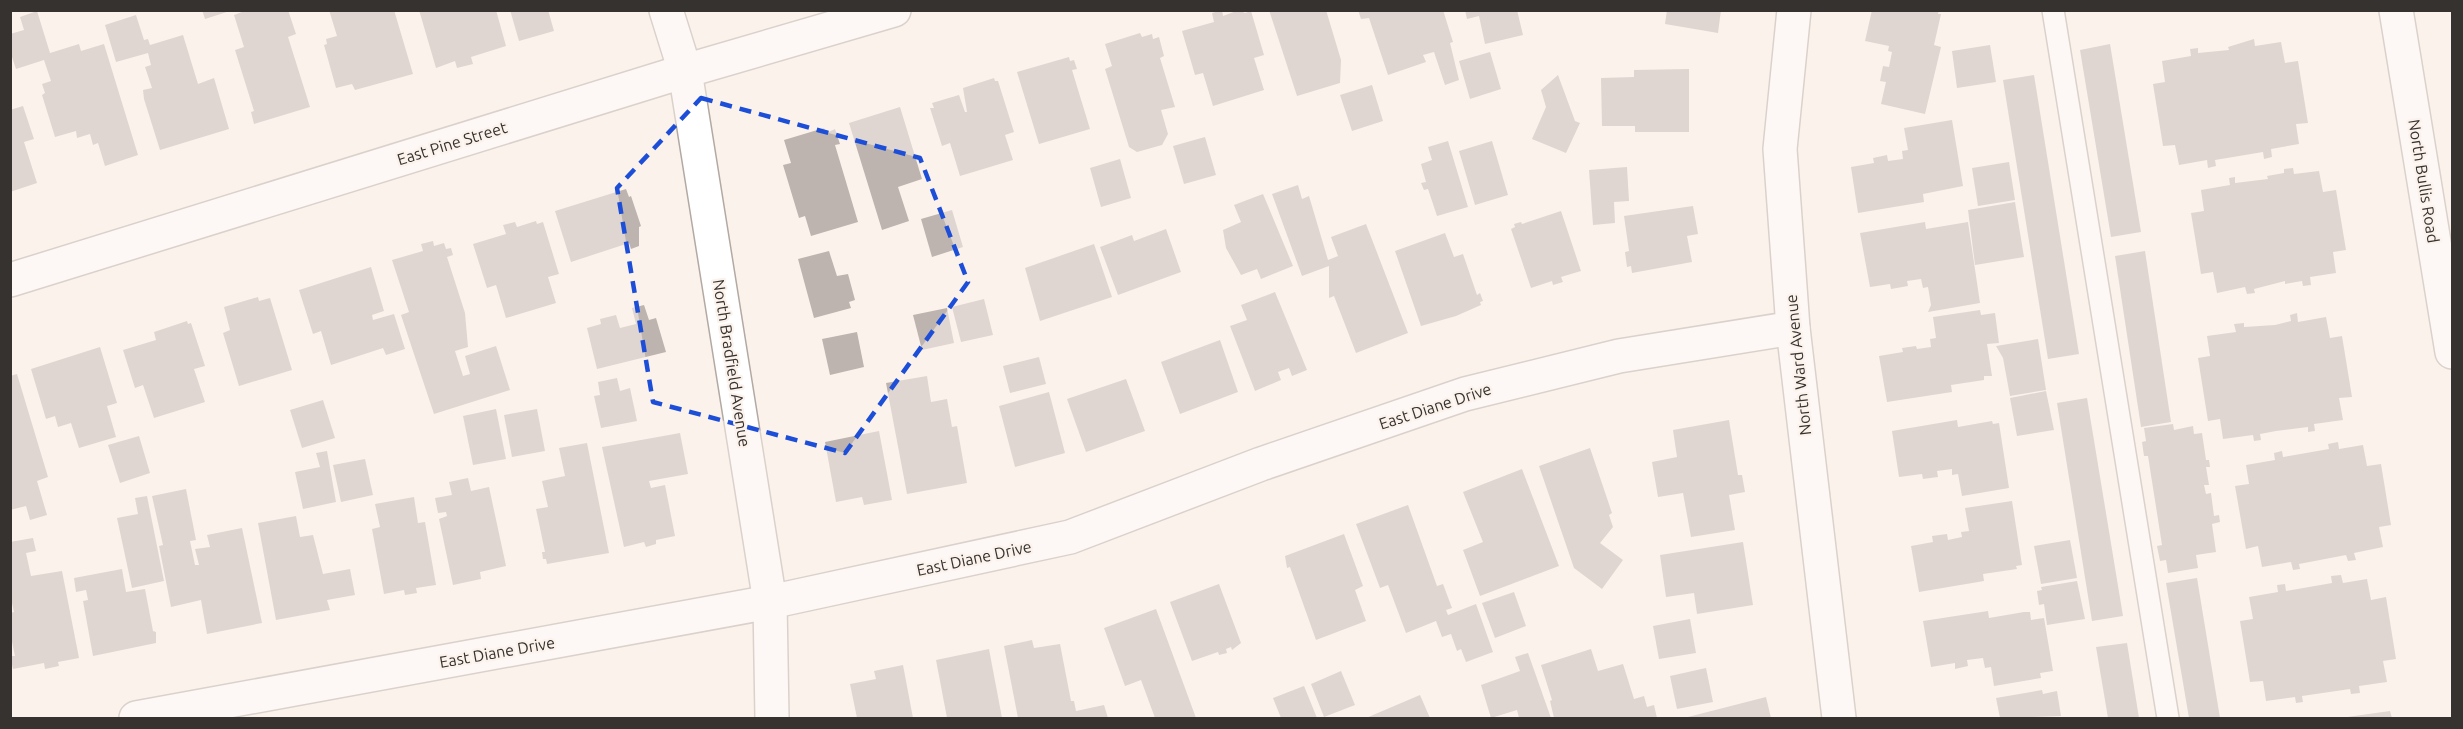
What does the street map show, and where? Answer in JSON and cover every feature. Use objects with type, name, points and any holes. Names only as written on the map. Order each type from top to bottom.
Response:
[{"type":"street","name":"North Bradfield Avenue","points":[[666,10],[686,71],[770,603],[772,718]]},
{"type":"street","name":"East Pine Street","points":[[10,280],[686,71],[894,10]]},
{"type":"street","name":"North Ward Avenue","points":[[1794,10],[1780,149],[1793,328],[1839,718]]},
{"type":"street","name":"North Bullis Road","points":[[2396,10],[2452,352]]},
{"type":"street","name":"East Diane Drive","points":[[136,718],[770,603],[1070,537],[1261,464],[1465,394],[1620,356],[1793,328]]},
{"type":"lane","points":[[2053,10],[2168,718]]},
{"type":"highlighted area","points":[[701,98],[920,158],[968,282],[845,453],[653,402],[617,188]]},
{"type":"building","points":[[202,10],[230,10],[230,11],[205,19]]},
{"type":"building","points":[[247,10],[288,10],[296,34],[288,37],[310,107],[254,124],[251,112],[254,111],[235,50],[244,47],[234,15]]},
{"type":"building","points":[[329,10],[394,10],[413,74],[355,90],[352,84],[336,88],[324,45],[327,44],[326,39],[337,36]]},
{"type":"building","points":[[419,10],[496,10],[506,46],[471,57],[473,64],[457,68],[455,61],[436,68]]},
{"type":"building","points":[[510,10],[548,10],[554,31],[519,41]]},
{"type":"building","points":[[1222,10],[1223,16],[1239,10],[1245,13],[1251,11],[1264,55],[1254,58],[1264,90],[1213,106],[1203,73],[1195,75],[1182,31],[1214,22],[1212,13]]},
{"type":"building","points":[[1269,10],[1326,10],[1341,60],[1340,83],[1297,96]]},
{"type":"building","points":[[1358,10],[1443,10],[1453,42],[1450,43],[1459,80],[1445,85],[1434,52],[1423,55],[1426,62],[1388,75],[1369,18],[1361,19]]},
{"type":"building","points":[[1465,10],[1517,10],[1523,35],[1485,44],[1479,16],[1467,19]]},
{"type":"building","points":[[1667,10],[1721,10],[1718,33],[1665,24]]},
{"type":"building","points":[[1872,10],[1939,10],[1938,14],[1941,14],[1934,45],[1941,47],[1925,114],[1881,104],[1886,82],[1880,81],[1883,66],[1889,67],[1892,52],[1888,51],[1889,46],[1865,41]]},
{"type":"building","points":[[37,11],[50,53],[79,44],[81,51],[104,44],[138,155],[105,166],[98,143],[93,145],[90,134],[77,138],[76,131],[55,137],[42,95],[45,93],[42,84],[51,81],[44,60],[16,69],[10,51],[10,34],[24,30],[20,17]]},
{"type":"building","points":[[136,15],[144,40],[148,39],[150,45],[183,35],[198,84],[214,78],[229,129],[160,150],[144,99],[143,90],[152,88],[145,67],[151,65],[148,53],[116,62],[105,25]]},
{"type":"building","points":[[1140,33],[1142,37],[1152,34],[1153,39],[1159,37],[1164,56],[1160,58],[1175,107],[1161,110],[1168,134],[1162,145],[1137,152],[1129,147],[1105,69],[1112,66],[1105,44]]},
{"type":"building","points":[[2254,39],[2255,46],[2281,42],[2285,63],[2298,61],[2308,123],[2296,124],[2299,144],[2271,149],[2272,157],[2264,159],[2263,152],[2215,160],[2216,166],[2208,168],[2207,160],[2179,165],[2175,145],[2163,146],[2153,84],[2165,82],[2162,61],[2191,56],[2190,49],[2198,48],[2198,53],[2229,50],[2228,47]]},
{"type":"building","points":[[2110,44],[2141,232],[2111,237],[2080,50]]},
{"type":"building","points":[[1990,45],[1996,82],[1957,88],[1952,51]]},
{"type":"building","points":[[1490,52],[1501,89],[1470,99],[1459,61]]},
{"type":"building","points":[[1069,57],[1070,61],[1074,60],[1077,69],[1072,70],[1090,129],[1039,144],[1017,72]]},
{"type":"building","points":[[1689,69],[1689,132],[1635,132],[1635,126],[1602,126],[1601,78],[1634,77],[1634,70]]},
{"type":"building","points":[[1558,75],[1575,121],[1580,123],[1566,153],[1532,139],[1546,107],[1541,90]]},
{"type":"building","points":[[2034,75],[2079,354],[2048,359],[2003,80]]},
{"type":"building","points":[[994,78],[998,81],[1014,132],[1005,135],[1013,160],[960,176],[950,143],[942,146],[930,108],[934,108],[932,103],[959,95],[965,112],[967,112],[963,88]]},
{"type":"building","points":[[1372,85],[1383,121],[1352,131],[1340,95]]},
{"type":"building","points":[[23,106],[34,139],[24,142],[37,183],[10,192],[10,110]]},
{"type":"building","points":[[900,107],[922,179],[898,187],[909,221],[882,230],[849,123]]},
{"type":"building","points":[[1952,120],[1963,186],[1923,194],[1924,202],[1858,213],[1851,167],[1874,163],[1873,158],[1887,155],[1888,161],[1903,159],[1902,151],[1908,150],[1904,128]]},
{"type":"building","points":[[824,128],[826,133],[835,129],[840,144],[835,145],[858,222],[811,236],[805,216],[799,218],[783,165],[791,163],[784,140]]},
{"type":"building","points":[[1205,137],[1216,175],[1184,184],[1173,146]]},
{"type":"building","points":[[1448,141],[1468,207],[1437,216],[1428,189],[1424,190],[1421,183],[1426,182],[1421,164],[1432,160],[1428,147]]},
{"type":"building","points":[[1492,141],[1508,195],[1475,205],[1459,151]]},
{"type":"building","points":[[1120,159],[1131,198],[1101,207],[1090,168]]},
{"type":"building","points":[[2009,162],[2015,200],[1978,206],[1972,168]]},
{"type":"building","points":[[1627,167],[1629,201],[1614,202],[1615,223],[1593,225],[1589,170]]},
{"type":"building","points":[[2293,168],[2294,174],[2319,171],[2323,192],[2336,190],[2346,250],[2333,252],[2336,273],[2310,277],[2311,285],[2303,286],[2302,281],[2285,284],[2285,281],[2254,289],[2255,293],[2247,294],[2245,287],[2217,293],[2213,272],[2201,274],[2191,213],[2204,211],[2201,190],[2230,185],[2229,178],[2235,177],[2235,183],[2268,179],[2267,176],[2284,173],[2284,169]]},
{"type":"building","points":[[1298,185],[1302,199],[1309,196],[1328,260],[1338,256],[1331,237],[1366,224],[1408,333],[1356,353],[1334,296],[1329,298],[1329,266],[1302,276],[1272,194]]},
{"type":"building","points":[[626,189],[629,197],[631,196],[641,226],[639,227],[639,246],[631,249],[629,243],[571,262],[555,211]]},
{"type":"building","points":[[1263,194],[1293,266],[1261,279],[1257,269],[1241,275],[1226,248],[1223,230],[1241,222],[1234,205]]},
{"type":"building","points":[[2015,202],[2024,257],[1975,265],[1968,210]]},
{"type":"building","points":[[1693,206],[1698,234],[1687,236],[1692,262],[1632,273],[1631,266],[1627,267],[1625,252],[1629,251],[1624,216]]},
{"type":"building","points":[[952,210],[963,247],[932,257],[921,219]]},
{"type":"building","points":[[1561,211],[1581,271],[1561,277],[1563,282],[1553,285],[1552,281],[1531,288],[1511,229],[1515,227],[1514,224],[1521,222],[1522,224]]},
{"type":"building","points":[[536,221],[537,224],[543,222],[559,274],[548,277],[556,303],[506,318],[496,285],[487,288],[473,244],[506,234],[503,225],[515,222],[517,227]]},
{"type":"building","points":[[1925,222],[1926,229],[1968,222],[1980,303],[1928,312],[1931,305],[1928,287],[1923,288],[1921,279],[1907,281],[1908,286],[1891,289],[1890,284],[1870,287],[1860,233]]},
{"type":"building","points":[[1166,229],[1181,272],[1118,295],[1100,247],[1132,235],[1134,241]]},
{"type":"building","points":[[1445,233],[1454,257],[1463,254],[1477,295],[1480,293],[1483,301],[1480,302],[1481,305],[1456,316],[1421,326],[1395,251]]},
{"type":"building","points":[[433,241],[434,246],[444,243],[446,249],[451,248],[453,255],[447,257],[465,313],[468,347],[455,351],[463,376],[470,374],[465,356],[496,346],[510,390],[434,414],[401,315],[409,312],[392,260],[423,251],[421,244]]},
{"type":"building","points":[[1094,244],[1112,297],[1040,321],[1025,268]]},
{"type":"building","points":[[829,251],[837,276],[848,274],[855,300],[849,302],[851,308],[814,318],[798,259]]},
{"type":"building","points":[[2145,251],[2171,422],[2141,427],[2115,256]]},
{"type":"building","points":[[371,267],[384,311],[372,315],[373,320],[394,314],[405,349],[386,355],[383,348],[331,365],[321,331],[313,334],[299,290]]},
{"type":"building","points":[[1275,292],[1307,370],[1292,376],[1289,368],[1278,372],[1281,380],[1255,391],[1230,326],[1247,320],[1241,305]]},
{"type":"building","points":[[258,297],[259,301],[270,298],[292,370],[239,386],[223,333],[230,330],[224,307]]},
{"type":"building","points":[[984,299],[993,335],[961,342],[952,307]]},
{"type":"building","points":[[644,305],[649,320],[656,318],[666,352],[597,369],[587,328],[601,324],[600,319],[616,315],[620,328],[636,324],[632,308]]},
{"type":"building","points":[[947,308],[954,343],[922,350],[913,315]]},
{"type":"building","points":[[1980,310],[1981,315],[1995,313],[1999,343],[1987,344],[1992,376],[1984,376],[1984,380],[1951,385],[1952,392],[1887,402],[1879,356],[1903,352],[1902,348],[1931,347],[1930,339],[1936,338],[1933,317]]},
{"type":"building","points":[[2297,313],[2298,322],[2326,317],[2330,338],[2342,336],[2352,397],[2339,398],[2343,420],[2314,424],[2315,431],[2308,432],[2308,427],[2260,434],[2261,440],[2254,441],[2253,435],[2223,439],[2220,419],[2208,421],[2198,358],[2210,356],[2207,336],[2236,332],[2234,324],[2244,323],[2244,327],[2275,325],[2291,321],[2290,315]]},
{"type":"building","points":[[187,321],[188,324],[191,323],[205,366],[194,369],[205,402],[154,418],[143,385],[135,388],[123,350],[156,340],[154,332]]},
{"type":"building","points":[[857,332],[864,367],[830,375],[822,339]]},
{"type":"building","points":[[2038,339],[2046,390],[2010,396],[2003,358],[1996,346]]},
{"type":"building","points":[[1220,340],[1238,392],[1180,414],[1161,362]]},
{"type":"building","points":[[100,347],[117,403],[107,406],[116,437],[79,448],[71,423],[58,427],[55,416],[46,419],[31,369]]},
{"type":"building","points":[[1039,357],[1046,384],[1010,393],[1003,366]]},
{"type":"building","points":[[17,374],[48,477],[37,481],[47,515],[30,520],[26,506],[10,510],[10,376]]},
{"type":"building","points":[[927,376],[931,402],[947,399],[952,427],[957,426],[967,483],[907,494],[886,383]]},
{"type":"building","points":[[617,378],[620,391],[630,388],[637,421],[601,428],[594,396],[600,395],[598,382]]},
{"type":"building","points":[[1126,379],[1145,431],[1086,452],[1067,399]]},
{"type":"building","points":[[2046,391],[2054,430],[2017,436],[2010,398]]},
{"type":"building","points":[[1049,392],[1065,453],[1015,467],[999,406]]},
{"type":"building","points":[[2087,398],[2123,616],[2092,621],[2057,403]]},
{"type":"building","points":[[323,400],[335,438],[302,448],[290,410]]},
{"type":"building","points":[[496,409],[506,459],[473,465],[463,416]]},
{"type":"building","points":[[537,409],[545,451],[512,457],[504,415]]},
{"type":"building","points":[[1729,420],[1738,475],[1742,475],[1745,492],[1729,495],[1735,530],[1691,537],[1683,493],[1658,497],[1652,462],[1677,457],[1673,430]]},
{"type":"building","points":[[1957,420],[1958,427],[1992,421],[1993,424],[1999,423],[2009,488],[1962,496],[1958,474],[1952,475],[1952,469],[1937,471],[1938,477],[1923,479],[1922,474],[1899,477],[1892,431]]},
{"type":"building","points":[[2173,424],[2174,430],[2193,426],[2194,434],[2202,433],[2206,460],[2209,460],[2210,467],[2206,467],[2209,485],[2204,485],[2206,494],[2211,493],[2214,516],[2219,515],[2220,522],[2212,524],[2216,552],[2196,555],[2198,568],[2168,573],[2166,560],[2160,561],[2157,546],[2162,545],[2148,456],[2144,456],[2142,442],[2146,441],[2144,428]]},
{"type":"building","points":[[879,431],[892,500],[864,505],[862,497],[836,502],[825,442]]},
{"type":"building","points":[[680,433],[688,474],[649,481],[651,488],[665,485],[675,536],[656,540],[656,544],[646,547],[644,542],[624,547],[602,447]]},
{"type":"building","points":[[139,436],[150,473],[120,483],[108,445]]},
{"type":"building","points":[[2338,442],[2339,449],[2363,445],[2367,466],[2381,464],[2391,525],[2379,527],[2383,547],[2354,553],[2356,560],[2348,561],[2346,555],[2299,564],[2300,569],[2293,570],[2291,562],[2262,567],[2258,546],[2246,549],[2235,486],[2249,484],[2246,465],[2275,460],[2274,453],[2282,451],[2283,457],[2329,449],[2328,444]]},
{"type":"building","points":[[587,443],[609,553],[547,564],[546,559],[543,559],[542,552],[545,552],[536,509],[548,507],[542,481],[565,476],[559,448]]},
{"type":"building","points":[[1590,448],[1612,513],[1609,515],[1613,527],[1600,543],[1623,560],[1602,589],[1574,568],[1539,466]]},
{"type":"building","points":[[327,451],[336,502],[303,509],[295,472],[320,467],[316,453]]},
{"type":"building","points":[[365,459],[373,495],[341,502],[333,465]]},
{"type":"building","points":[[1522,469],[1559,566],[1480,596],[1463,550],[1483,542],[1463,492]]},
{"type":"building","points":[[468,478],[471,491],[489,487],[506,566],[480,572],[481,579],[453,585],[439,519],[447,516],[446,512],[438,513],[435,498],[452,495],[449,482]]},
{"type":"building","points":[[186,489],[196,540],[190,541],[195,565],[199,565],[195,549],[210,547],[207,535],[242,528],[262,623],[207,634],[201,600],[171,607],[159,546],[163,545],[152,496]]},
{"type":"building","points":[[147,496],[164,581],[132,588],[117,518],[138,514],[135,498]]},
{"type":"building","points":[[414,497],[418,523],[425,522],[436,585],[416,588],[417,593],[405,595],[404,590],[384,594],[372,529],[380,527],[375,504]]},
{"type":"building","points":[[2012,501],[2022,565],[2016,566],[2017,569],[1983,574],[1984,581],[1919,592],[1911,546],[1933,542],[1932,536],[1947,534],[1948,540],[1962,537],[1961,532],[1969,531],[1965,508]]},
{"type":"building","points":[[1408,505],[1437,586],[1443,584],[1452,608],[1446,610],[1448,615],[1476,604],[1493,652],[1466,662],[1461,649],[1457,651],[1451,634],[1442,637],[1436,621],[1406,633],[1388,585],[1380,588],[1356,524]]},
{"type":"building","points":[[296,516],[300,537],[313,535],[323,574],[350,569],[355,595],[327,600],[330,610],[276,620],[258,523]]},
{"type":"building","points":[[1344,534],[1363,586],[1355,590],[1366,621],[1316,640],[1290,567],[1287,568],[1285,556]]},
{"type":"building","points":[[33,538],[36,551],[26,553],[31,576],[62,571],[79,658],[58,662],[59,666],[45,669],[44,663],[13,669],[10,656],[15,656],[10,632],[10,613],[14,612],[10,594],[10,542]]},
{"type":"building","points":[[2070,540],[2077,578],[2041,584],[2034,546]]},
{"type":"building","points":[[1743,542],[1753,605],[1697,614],[1694,593],[1666,597],[1660,555]]},
{"type":"building","points":[[122,569],[126,592],[145,589],[153,631],[156,632],[156,643],[93,656],[83,601],[88,600],[86,590],[76,592],[74,578]]},
{"type":"building","points":[[2341,575],[2343,583],[2367,579],[2371,600],[2386,597],[2396,659],[2383,661],[2387,682],[2359,686],[2360,693],[2351,694],[2350,689],[2302,696],[2303,702],[2296,703],[2295,697],[2266,701],[2263,681],[2250,682],[2240,621],[2253,619],[2249,597],[2278,592],[2277,585],[2285,584],[2286,591],[2332,583],[2331,576]]},
{"type":"building","points":[[2197,578],[2220,718],[2189,718],[2166,583]]},
{"type":"building","points":[[2077,581],[2085,619],[2047,625],[2044,604],[2039,605],[2037,591],[2042,590],[2041,587]]},
{"type":"building","points":[[1219,584],[1241,643],[1232,650],[1231,647],[1226,649],[1227,653],[1219,655],[1218,652],[1192,661],[1170,602]]},
{"type":"building","points":[[1514,592],[1526,626],[1495,638],[1482,603]]},
{"type":"building","points":[[1156,609],[1196,718],[1155,718],[1141,680],[1125,686],[1104,628]]},
{"type":"building","points":[[1988,611],[1989,618],[2030,612],[2031,620],[2044,618],[2053,671],[2040,673],[2041,678],[1994,686],[1991,667],[1985,668],[1983,658],[1967,660],[1968,666],[1955,669],[1955,663],[1931,667],[1923,621]]},
{"type":"building","points":[[1690,619],[1696,653],[1659,659],[1653,626]]},
{"type":"building","points":[[1032,640],[1034,648],[1060,644],[1071,701],[1074,701],[1076,711],[1104,705],[1108,718],[1018,718],[1004,646]]},
{"type":"building","points":[[2127,643],[2139,718],[2108,718],[2096,647]]},
{"type":"building","points":[[989,649],[1002,718],[947,718],[936,660]]},
{"type":"building","points":[[1591,649],[1598,671],[1623,664],[1634,699],[1644,696],[1647,707],[1654,705],[1657,718],[1554,718],[1550,701],[1552,700],[1541,665]]},
{"type":"building","points":[[1528,653],[1551,718],[1519,718],[1517,710],[1491,718],[1481,685],[1520,671],[1515,657]]},
{"type":"building","points":[[903,665],[913,718],[857,718],[850,684],[876,679],[874,671]]},
{"type":"building","points":[[1706,668],[1713,702],[1677,709],[1670,676]]},
{"type":"building","points":[[1341,671],[1355,705],[1324,717],[1311,684]]},
{"type":"building","points":[[1304,686],[1317,718],[1281,718],[1273,698]]},
{"type":"building","points":[[2042,690],[2043,694],[2057,691],[2061,716],[2000,718],[1996,698]]},
{"type":"building","points":[[1420,695],[1430,718],[1366,718]]},
{"type":"building","points":[[1766,697],[1771,718],[1684,718]]},
{"type":"building","points":[[2390,711],[2392,718],[2347,718],[2347,717]]}]
